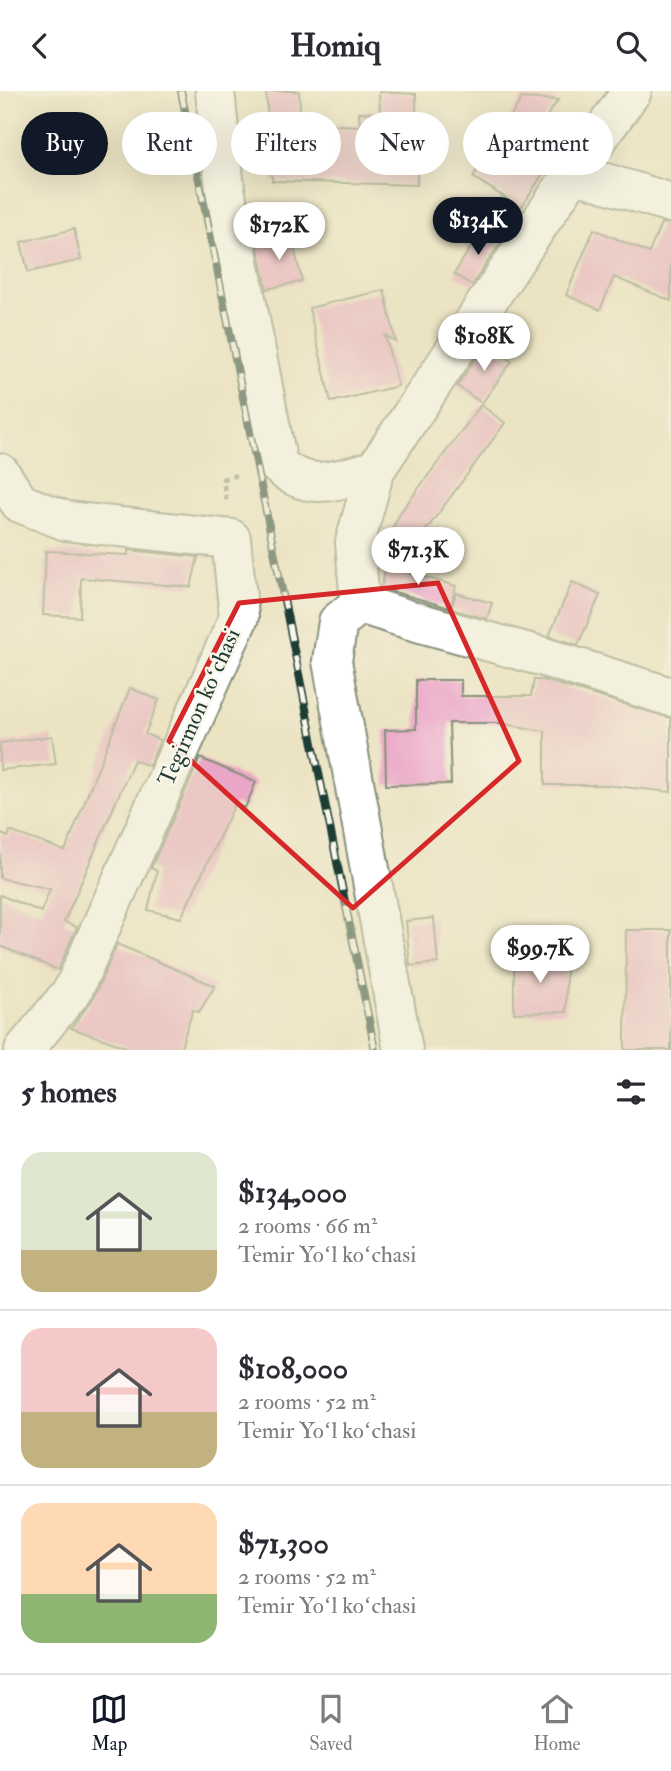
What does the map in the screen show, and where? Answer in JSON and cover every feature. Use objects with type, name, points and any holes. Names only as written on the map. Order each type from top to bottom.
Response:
[{"type":"street","points":[[215,91],[225,189],[278,465],[292,478],[321,483],[375,470]]},
{"type":"street","points":[[613,117],[632,91]]},
{"type":"street","points":[[360,604],[355,542],[375,470],[572,175]]},
{"type":"street","points":[[580,175],[671,203]]},
{"type":"street","points":[[0,473],[20,503],[66,521],[231,539]]},
{"type":"street","name":"Tegirmon koʻchasi","points":[[24,1050],[74,990],[239,617],[231,539]]},
{"type":"street","points":[[360,604],[671,697]]},
{"type":"street","points":[[360,604],[338,622],[332,661],[404,1050]]},
{"type":"path","points":[[231,539],[223,479],[278,465]]},
{"type":"highlighted area","points":[[438,583],[519,761],[353,908],[169,741],[239,603]]},
{"type":"building","points":[[266,91],[299,91],[300,112],[267,112]]},
{"type":"building","points":[[379,92],[416,94],[416,112],[380,112]]},
{"type":"building","points":[[522,98],[558,100],[550,112],[513,112]]},
{"type":"building","points":[[341,125],[355,126],[355,175],[417,175],[417,185],[272,181],[272,175],[341,175]]},
{"type":"building","points":[[474,175],[542,175],[521,208],[473,177]]},
{"type":"building","points":[[661,223],[671,224],[671,301],[614,277],[600,310],[566,295],[594,229],[649,253]]},
{"type":"building","points":[[483,228],[502,240],[472,285],[454,274]]},
{"type":"building","points":[[74,229],[81,260],[28,272],[21,242]]},
{"type":"building","points":[[291,234],[302,281],[267,289],[257,242]]},
{"type":"building","points":[[384,290],[396,342],[385,335],[398,386],[331,402],[309,308]]},
{"type":"building","points":[[486,343],[512,361],[482,403],[457,386]]},
{"type":"building","points":[[481,405],[505,423],[424,533],[410,561],[383,548],[400,513]]},
{"type":"building","points":[[128,550],[198,557],[191,587],[81,578],[80,617],[43,615],[46,551],[128,555]]},
{"type":"building","points":[[386,566],[456,586],[450,608],[381,588]]},
{"type":"building","points":[[572,582],[600,595],[578,645],[549,636]]},
{"type":"building","points":[[456,593],[492,603],[487,619],[451,609]]},
{"type":"building","points":[[416,680],[461,680],[461,696],[531,696],[534,680],[543,680],[671,718],[671,792],[604,785],[545,785],[545,731],[499,723],[449,723],[451,784],[386,785],[385,730],[416,729]]},
{"type":"building","points":[[130,688],[159,700],[145,734],[160,740],[149,766],[134,760],[64,922],[77,927],[58,970],[0,946],[0,895],[41,912],[50,889],[0,878],[0,833],[8,837],[10,831],[65,851]]},
{"type":"building","points":[[52,736],[56,764],[0,770],[0,743]]},
{"type":"building","points":[[200,758],[256,782],[245,808],[235,804],[181,918],[148,910],[157,871],[151,868]]},
{"type":"building","points":[[434,918],[438,963],[410,966],[406,921]]},
{"type":"building","points":[[626,930],[671,930],[671,1050],[625,1050]]},
{"type":"building","points":[[117,944],[215,986],[199,1012],[193,1010],[180,1050],[135,1050],[71,1028],[93,999]]},
{"type":"building","points":[[566,958],[566,1012],[514,1013],[514,959]]},
{"type":"railway","points":[[181,91],[375,1050]]}]
